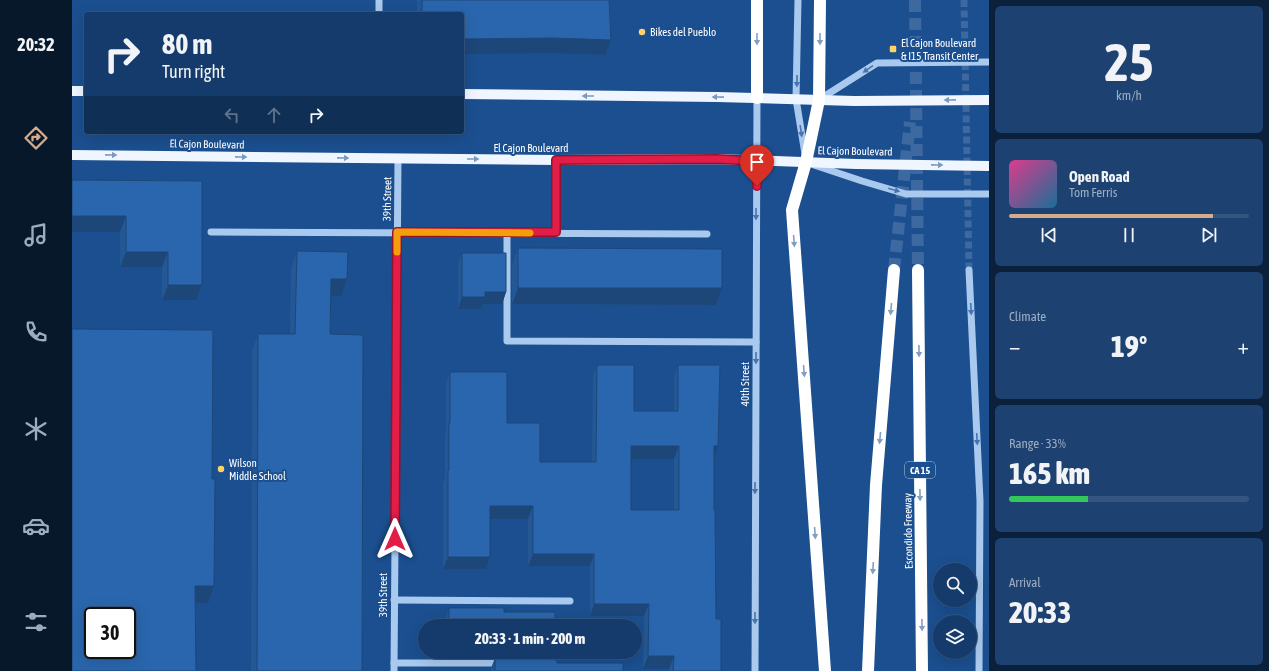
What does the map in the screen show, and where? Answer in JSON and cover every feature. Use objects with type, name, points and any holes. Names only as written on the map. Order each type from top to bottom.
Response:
[{"type":"highway","points":[[757,0],[757,98]]},
{"type":"highway","points":[[820,0],[819,100],[806,162],[792,210],[825,671]]},
{"type":"highway","points":[[868,671],[876,485],[894,270]]},
{"type":"highway","name":"Escondido Freeway","points":[[918,270],[922,671]]},
{"type":"main road","points":[[72,91],[84,91]]},
{"type":"main road","points":[[464,94],[757,98],[854,101],[989,100]]},
{"type":"main road","name":"El Cajon Boulevard","points":[[72,155],[556,160],[717,159],[989,166]]},
{"type":"street","points":[[379,0],[379,12]]},
{"type":"street","points":[[798,0],[796,99],[806,162],[856,180],[906,194],[989,194]]},
{"type":"street","points":[[819,100],[878,63],[989,62]]},
{"type":"street","name":"40th Street","points":[[755,671],[757,98]]},
{"type":"street","name":"39th Street","points":[[394,667],[398,158]]},
{"type":"street","points":[[556,160],[556,232]]},
{"type":"street","points":[[211,232],[556,232],[707,234]]},
{"type":"street","points":[[507,233],[507,341],[756,342]]},
{"type":"street","points":[[969,270],[980,501],[979,671]]},
{"type":"street","points":[[394,600],[570,601]]},
{"type":"street","points":[[394,667],[506,663]]},
{"type":"building","points":[[422,0],[609,0],[611,40],[554,38],[464,39],[464,12],[422,12]]},
{"type":"building","points":[[72,180],[202,181],[202,285],[168,285],[168,252],[126,252],[126,216],[72,216]]},
{"type":"building","points":[[518,248],[722,249],[722,288],[518,288]]},
{"type":"building","points":[[297,251],[348,252],[347,279],[331,279],[330,334],[363,335],[362,671],[257,671],[258,334],[295,334]]},
{"type":"building","points":[[462,253],[506,253],[506,292],[485,292],[485,297],[462,297]]},
{"type":"building","points":[[72,329],[213,330],[212,479],[215,479],[214,586],[195,586],[196,671],[72,671]]},
{"type":"building","points":[[597,365],[634,365],[634,411],[678,411],[678,365],[720,365],[718,446],[714,446],[714,510],[716,619],[721,619],[721,671],[673,671],[674,656],[648,656],[649,604],[594,604],[594,554],[533,554],[533,506],[490,506],[490,557],[448,557],[450,372],[507,372],[507,423],[540,423],[540,462],[596,462]],"holes":[[[631,446],[679,446],[679,510],[631,510]]]},
{"type":"building","points":[[449,608],[504,608],[504,612],[555,612],[555,619],[449,619]]},
{"type":"building","points":[[495,659],[555,659],[557,663],[623,663],[623,671],[495,671]]},
{"type":"tunnel","points":[[915,0],[918,270]]},
{"type":"tunnel","points":[[964,0],[969,270]]},
{"type":"tunnel","points":[[894,270],[910,122]]},
{"type":"slow traffic","points":[[397,252],[397,232],[530,233]]},
{"type":"place","name":"Bikes del Pueblo","points":[[642,32]]},
{"type":"place","name":"El Cajon Boulevard & I15 Transit Center","points":[[893,49]]},
{"type":"place","name":"Wilson Middle School","points":[[221,469]]},
{"type":"route","points":[[395,539],[397,232],[556,232],[556,160],[717,159],[757,161],[757,186]]}]
